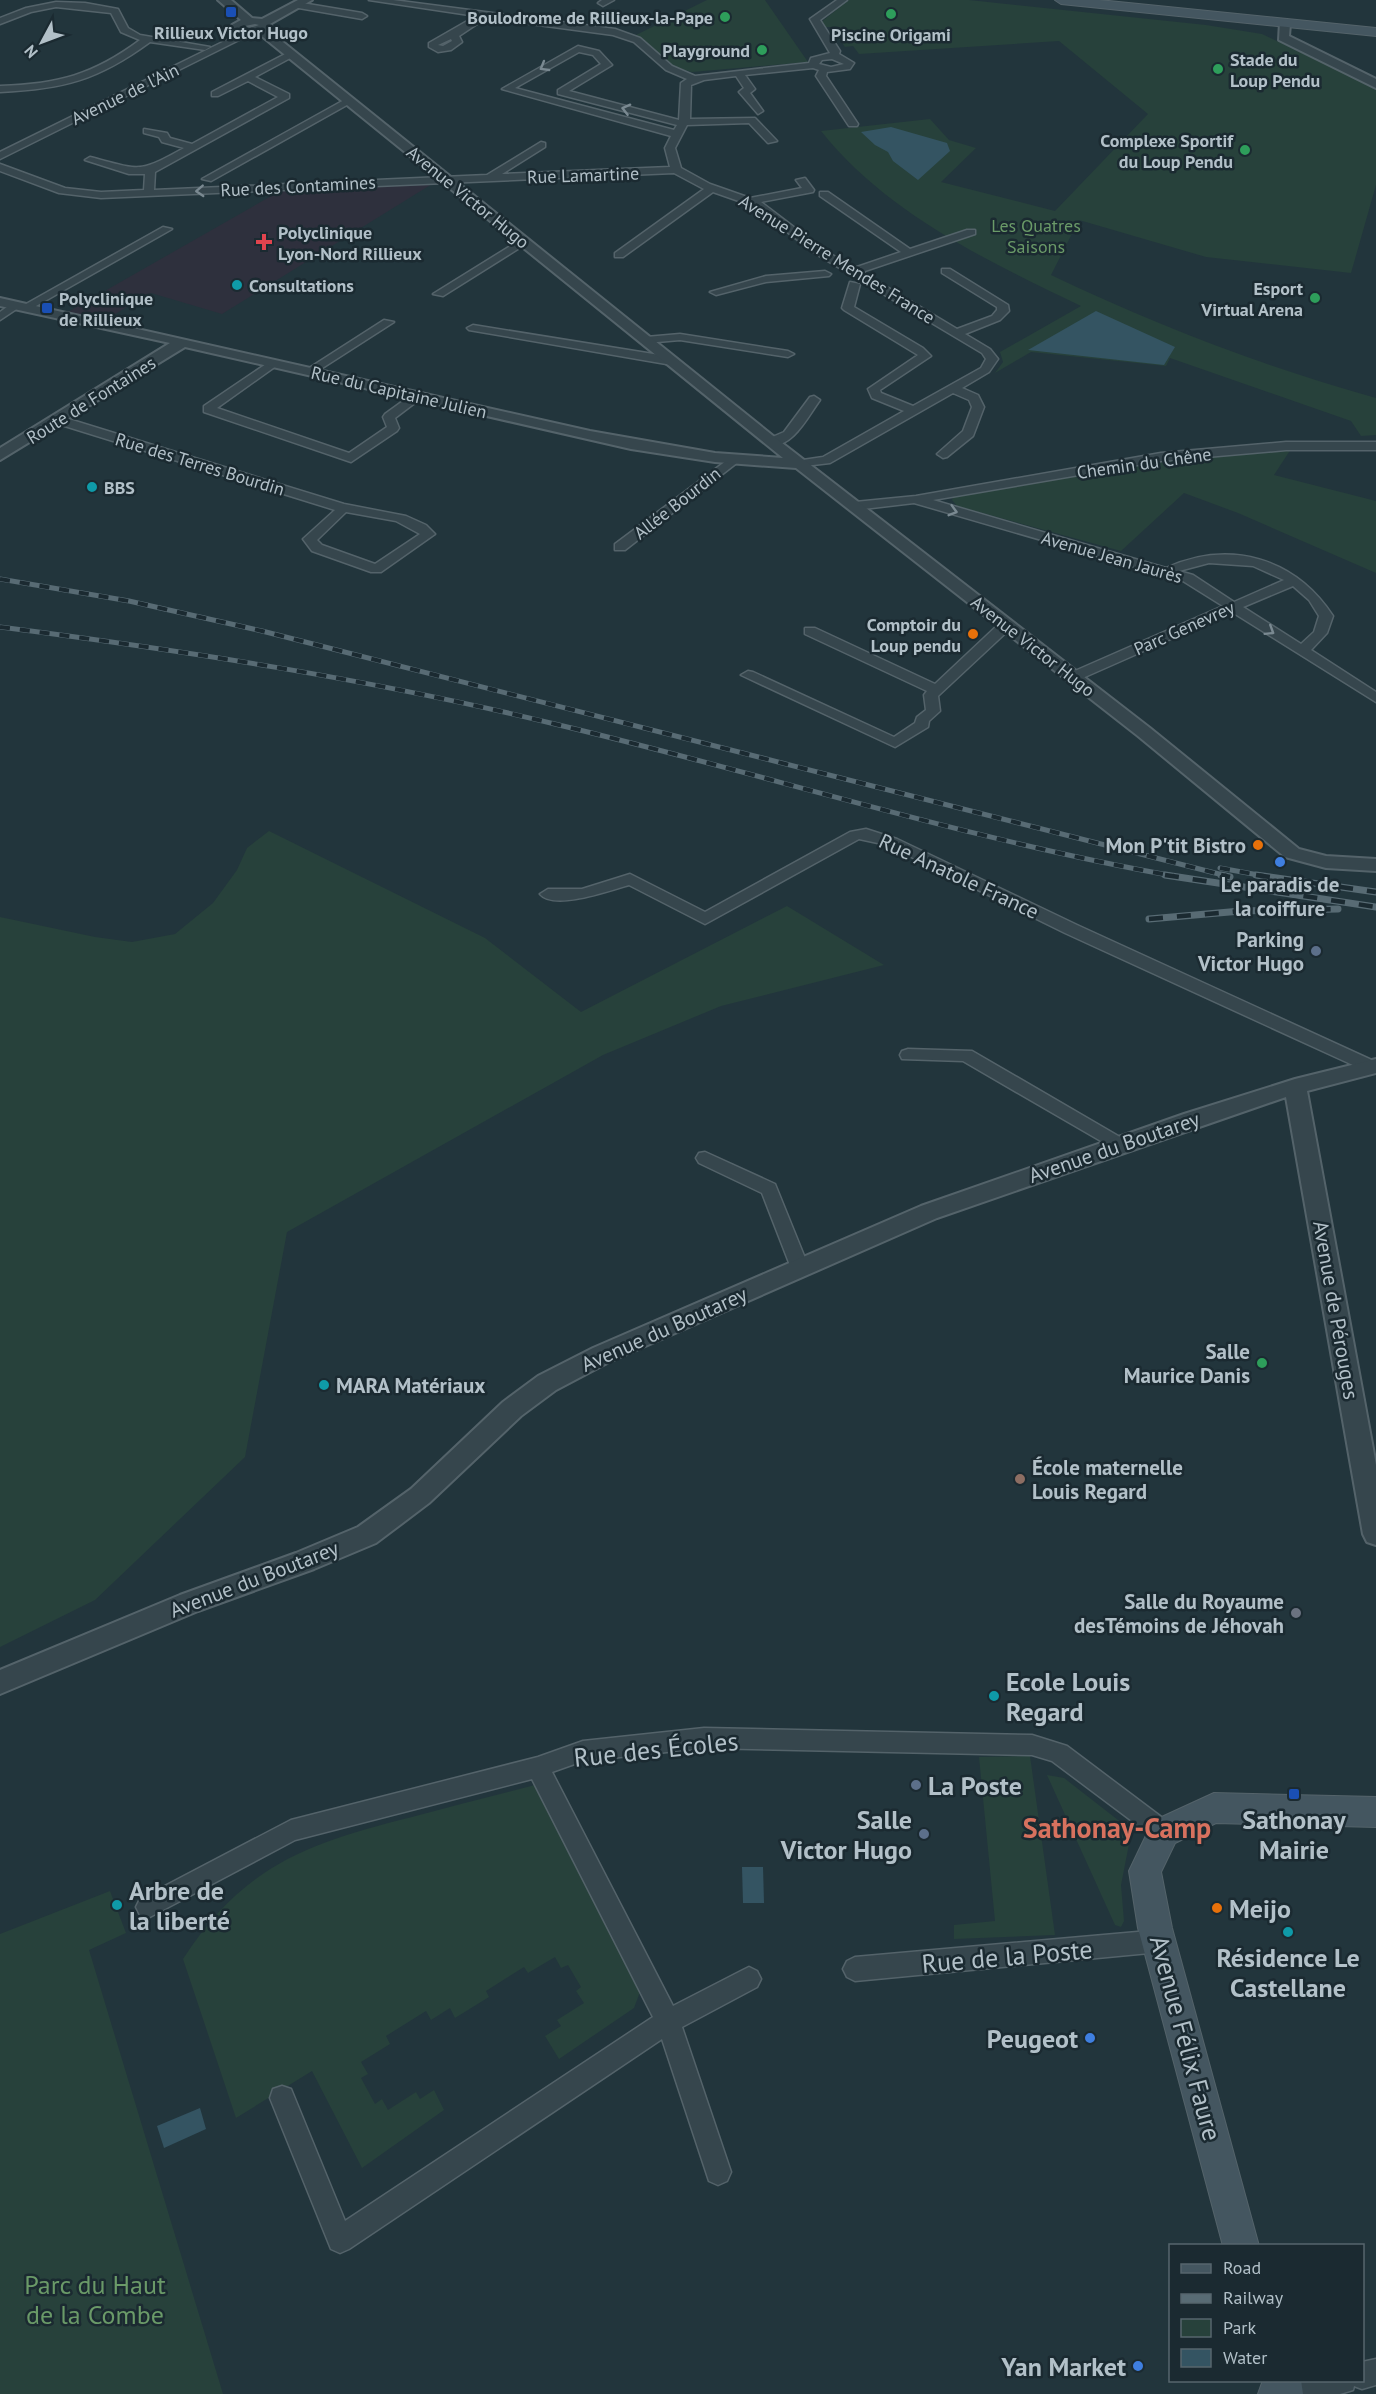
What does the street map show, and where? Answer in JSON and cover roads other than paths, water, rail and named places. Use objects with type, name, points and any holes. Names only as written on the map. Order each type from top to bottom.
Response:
[{"type":"main road","points":[[1061,0],[1089,1],[1284,24],[1376,32]]},
{"type":"main road","points":[[1164,1832],[1214,1808],[1376,1812]]},
{"type":"main road","name":"Avenue Félix Faure","points":[[1164,1832],[1145,1871],[1160,1941],[1240,2244]]},
{"type":"street","name":"Avenue Victor Hugo","points":[[224,0],[253,27],[291,54],[772,442],[1073,677],[1292,853],[1326,862],[1376,866]]},
{"type":"street","points":[[373,0],[562,24],[630,37],[669,68],[694,79]]},
{"type":"street","points":[[431,7],[445,0]]},
{"type":"street","points":[[834,56],[835,51],[815,20],[843,0]]},
{"type":"street","points":[[0,21],[25,9],[80,3],[115,10],[124,30],[147,39],[206,47]]},
{"type":"street","name":"Avenue de l'Ain","points":[[0,156],[301,3],[362,16]]},
{"type":"street","points":[[454,35],[486,14]]},
{"type":"street","points":[[1284,24],[1283,38],[1376,84]]},
{"type":"street","name":"Avenue de l'Ain","points":[[0,148],[206,47],[253,27]]},
{"type":"street","points":[[0,90],[68,81],[110,65],[147,39]]},
{"type":"street","points":[[548,99],[608,65],[596,53],[578,49],[507,88],[548,99],[681,126],[753,120],[772,141]]},
{"type":"street","points":[[215,94],[291,54]]},
{"type":"street","points":[[676,170],[669,148],[681,126],[686,83],[694,79],[819,67],[838,70],[849,64],[847,60],[834,56],[814,60],[819,67],[821,76],[853,124]]},
{"type":"street","points":[[739,73],[750,89],[744,92],[758,111]]},
{"type":"street","points":[[90,160],[129,171],[150,171],[286,96],[268,91],[260,81],[246,77]]},
{"type":"street","points":[[561,92],[681,126]]},
{"type":"street","points":[[207,179],[349,101]]},
{"type":"street","points":[[148,131],[163,135],[166,140]]},
{"type":"street","points":[[181,154],[154,146],[166,140],[194,147]]},
{"type":"street","name":"Rue Lamartine","points":[[489,178],[541,145]]},
{"type":"street","name":"Rue des Contamines","points":[[0,167],[50,187],[78,194],[447,180]]},
{"type":"street","name":"Rue Lamartine","points":[[447,180],[676,170]]},
{"type":"street","name":"Avenue Pierre Mendes France","points":[[676,170],[712,188],[751,201],[831,259],[842,279],[874,285],[986,351],[992,359],[985,370],[826,460],[800,464]]},
{"type":"street","points":[[149,193],[150,171]]},
{"type":"street","points":[[751,201],[809,189],[801,180]]},
{"type":"street","points":[[619,255],[712,188]]},
{"type":"street","points":[[824,194],[909,253]]},
{"type":"street","points":[[0,317],[13,305],[166,229]]},
{"type":"street","points":[[716,292],[766,279],[842,279],[971,232]]},
{"type":"street","points":[[439,294],[524,242]]},
{"type":"street","points":[[831,259],[842,279],[848,308],[919,350],[925,356],[874,389],[876,395],[912,410]]},
{"type":"street","points":[[946,271],[1002,305],[1003,312],[996,318],[956,333]]},
{"type":"street","name":"Rue du Capitaine Julien","points":[[13,305],[418,396],[556,430],[734,459],[800,464]]},
{"type":"street","points":[[309,372],[388,322]]},
{"type":"street","points":[[473,328],[672,362]]},
{"type":"street","points":[[646,340],[680,337],[788,354]]},
{"type":"street","name":"Route de Fontaines","points":[[0,455],[181,343]]},
{"type":"street","points":[[272,364],[208,409],[351,458],[393,428],[389,417],[418,396]]},
{"type":"street","points":[[943,454],[969,433],[978,407],[974,398],[953,388]]},
{"type":"street","points":[[772,442],[788,435],[814,400]]},
{"type":"street","name":"Rue des Terres Bourdin","points":[[59,420],[342,508],[410,521],[422,525],[428,534],[376,569],[317,548],[310,539],[338,516],[342,508]]},
{"type":"street","name":"Chemin du Chêne","points":[[914,499],[1161,458],[1286,446],[1376,446]]},
{"type":"street","name":"Allée Bourdin","points":[[620,547],[734,459]]},
{"type":"street","name":"Avenue Jean Jaurès","points":[[855,506],[914,499],[1188,578],[1376,698]]},
{"type":"street","points":[[1167,572],[1189,562],[1221,559],[1268,568],[1296,580],[1315,596],[1326,616],[1320,633],[1302,651]]},
{"type":"street","name":"Parc Genevrey","points":[[1073,677],[1296,580]]},
{"type":"street","points":[[748,675],[894,743],[922,724],[922,720],[933,711],[931,695],[1006,625]]},
{"type":"street","points":[[810,631],[936,690]]},
{"type":"street","name":"Rue Anatole France","points":[[548,894],[583,894],[630,879],[705,919],[855,835],[866,834],[892,842],[1071,929],[1374,1066]]},
{"type":"street","points":[[908,1055],[966,1054],[1119,1144]]},
{"type":"street","name":"Avenue du Boutarey","points":[[0,1682],[189,1603],[305,1562],[367,1535],[420,1496],[512,1409],[547,1383],[601,1355],[929,1212],[1119,1144],[1295,1086],[1374,1066]]},
{"type":"street","name":"Avenue de Pérouges","points":[[1295,1086],[1376,1534]]},
{"type":"street","points":[[705,1158],[769,1189],[800,1268]]},
{"type":"street","name":"Rue des Écoles","points":[[148,1907],[291,1831],[538,1767],[583,1751],[704,1738],[1032,1745],[1059,1753],[1164,1832]]},
{"type":"street","points":[[538,1767],[668,2021],[718,2172]]},
{"type":"street","name":"Rue de la Poste","points":[[855,1969],[1160,1941]]},
{"type":"street","points":[[282,2098],[340,2240],[668,2021],[749,1979]]},
{"type":"street","points":[[1282,2390],[1331,2382]]},
{"type":"water","points":[[891,127],[947,143],[950,151],[918,180],[893,161],[888,152],[875,145],[861,132]]},
{"type":"water","points":[[1096,311],[1175,347],[1164,365],[1028,350]]},
{"type":"water","points":[[742,1867],[763,1867],[764,1903],[743,1903]]},
{"type":"water","points":[[200,2108],[206,2129],[164,2148],[157,2126]]},
{"type":"railway","points":[[0,579],[129,601],[262,631],[1227,876]]},
{"type":"railway","points":[[0,627],[281,668],[420,694],[636,744],[1019,844],[1174,876]]},
{"type":"railway","points":[[1220,868],[1264,876]]},
{"type":"railway","points":[[1165,875],[1376,907]]},
{"type":"railway","points":[[1221,875],[1230,877]]},
{"type":"railway","points":[[1256,875],[1376,892]]},
{"type":"railway","points":[[1149,919],[1241,911],[1338,909]]},
{"type":"place","name":"Rillieux Victor Hugo","points":[[231,12]]},
{"type":"place","name":"Piscine Origami","points":[[891,14]]},
{"type":"place","name":"Boulodrome de Rillieux-la-Pape","points":[[725,17]]},
{"type":"place","name":"Playground","points":[[762,50]]},
{"type":"place","name":"Stade du Loup Pendu","points":[[1218,69]]},
{"type":"place","name":"Complexe Sportif du Loup Pendu","points":[[1245,150]]},
{"type":"place","name":"Polyclinique Lyon-Nord Rillieux","points":[[264,242]]},
{"type":"place","name":"Consultations","points":[[237,285]]},
{"type":"place","name":"Esport Virtual Arena","points":[[1315,298]]},
{"type":"place","name":"Polyclinique de Rillieux","points":[[47,308]]},
{"type":"place","name":"BBS","points":[[92,487]]},
{"type":"place","name":"Comptoir du Loup pendu","points":[[973,634]]},
{"type":"place","name":"Mon P'tit Bistro","points":[[1258,845]]},
{"type":"place","name":"Le paradis de la coiffure","points":[[1280,862]]},
{"type":"place","name":"Parking Victor Hugo","points":[[1316,951]]},
{"type":"place","name":"Salle Maurice Danis","points":[[1262,1363]]},
{"type":"place","name":"MARA Matériaux","points":[[324,1385]]},
{"type":"place","name":"École maternelle Louis Regard","points":[[1020,1479]]},
{"type":"place","name":"Salle du Royaume desTémoins de Jéhovah","points":[[1296,1613]]},
{"type":"place","name":"Ecole Louis Regard","points":[[994,1696]]},
{"type":"place","name":"La Poste","points":[[916,1785]]},
{"type":"place","name":"Sathonay Mairie","points":[[1294,1794]]},
{"type":"place","name":"Salle Victor Hugo","points":[[924,1834]]},
{"type":"place","name":"Arbre de la liberté","points":[[117,1905]]},
{"type":"place","name":"Meijo","points":[[1217,1908]]},
{"type":"place","name":"Résidence Le Castellane","points":[[1288,1932]]},
{"type":"place","name":"Peugeot","points":[[1090,2038]]},
{"type":"place","name":"Yan Market","points":[[1138,2366]]},
{"type":"district","name":"Sathonay-Camp","points":[[1117,1827]]},
{"type":"park label","name":"Les Quatres Saisons","points":[[1036,235]]},
{"type":"park label","name":"Parc du Haut de la Combe","points":[[95,2299]]}]
